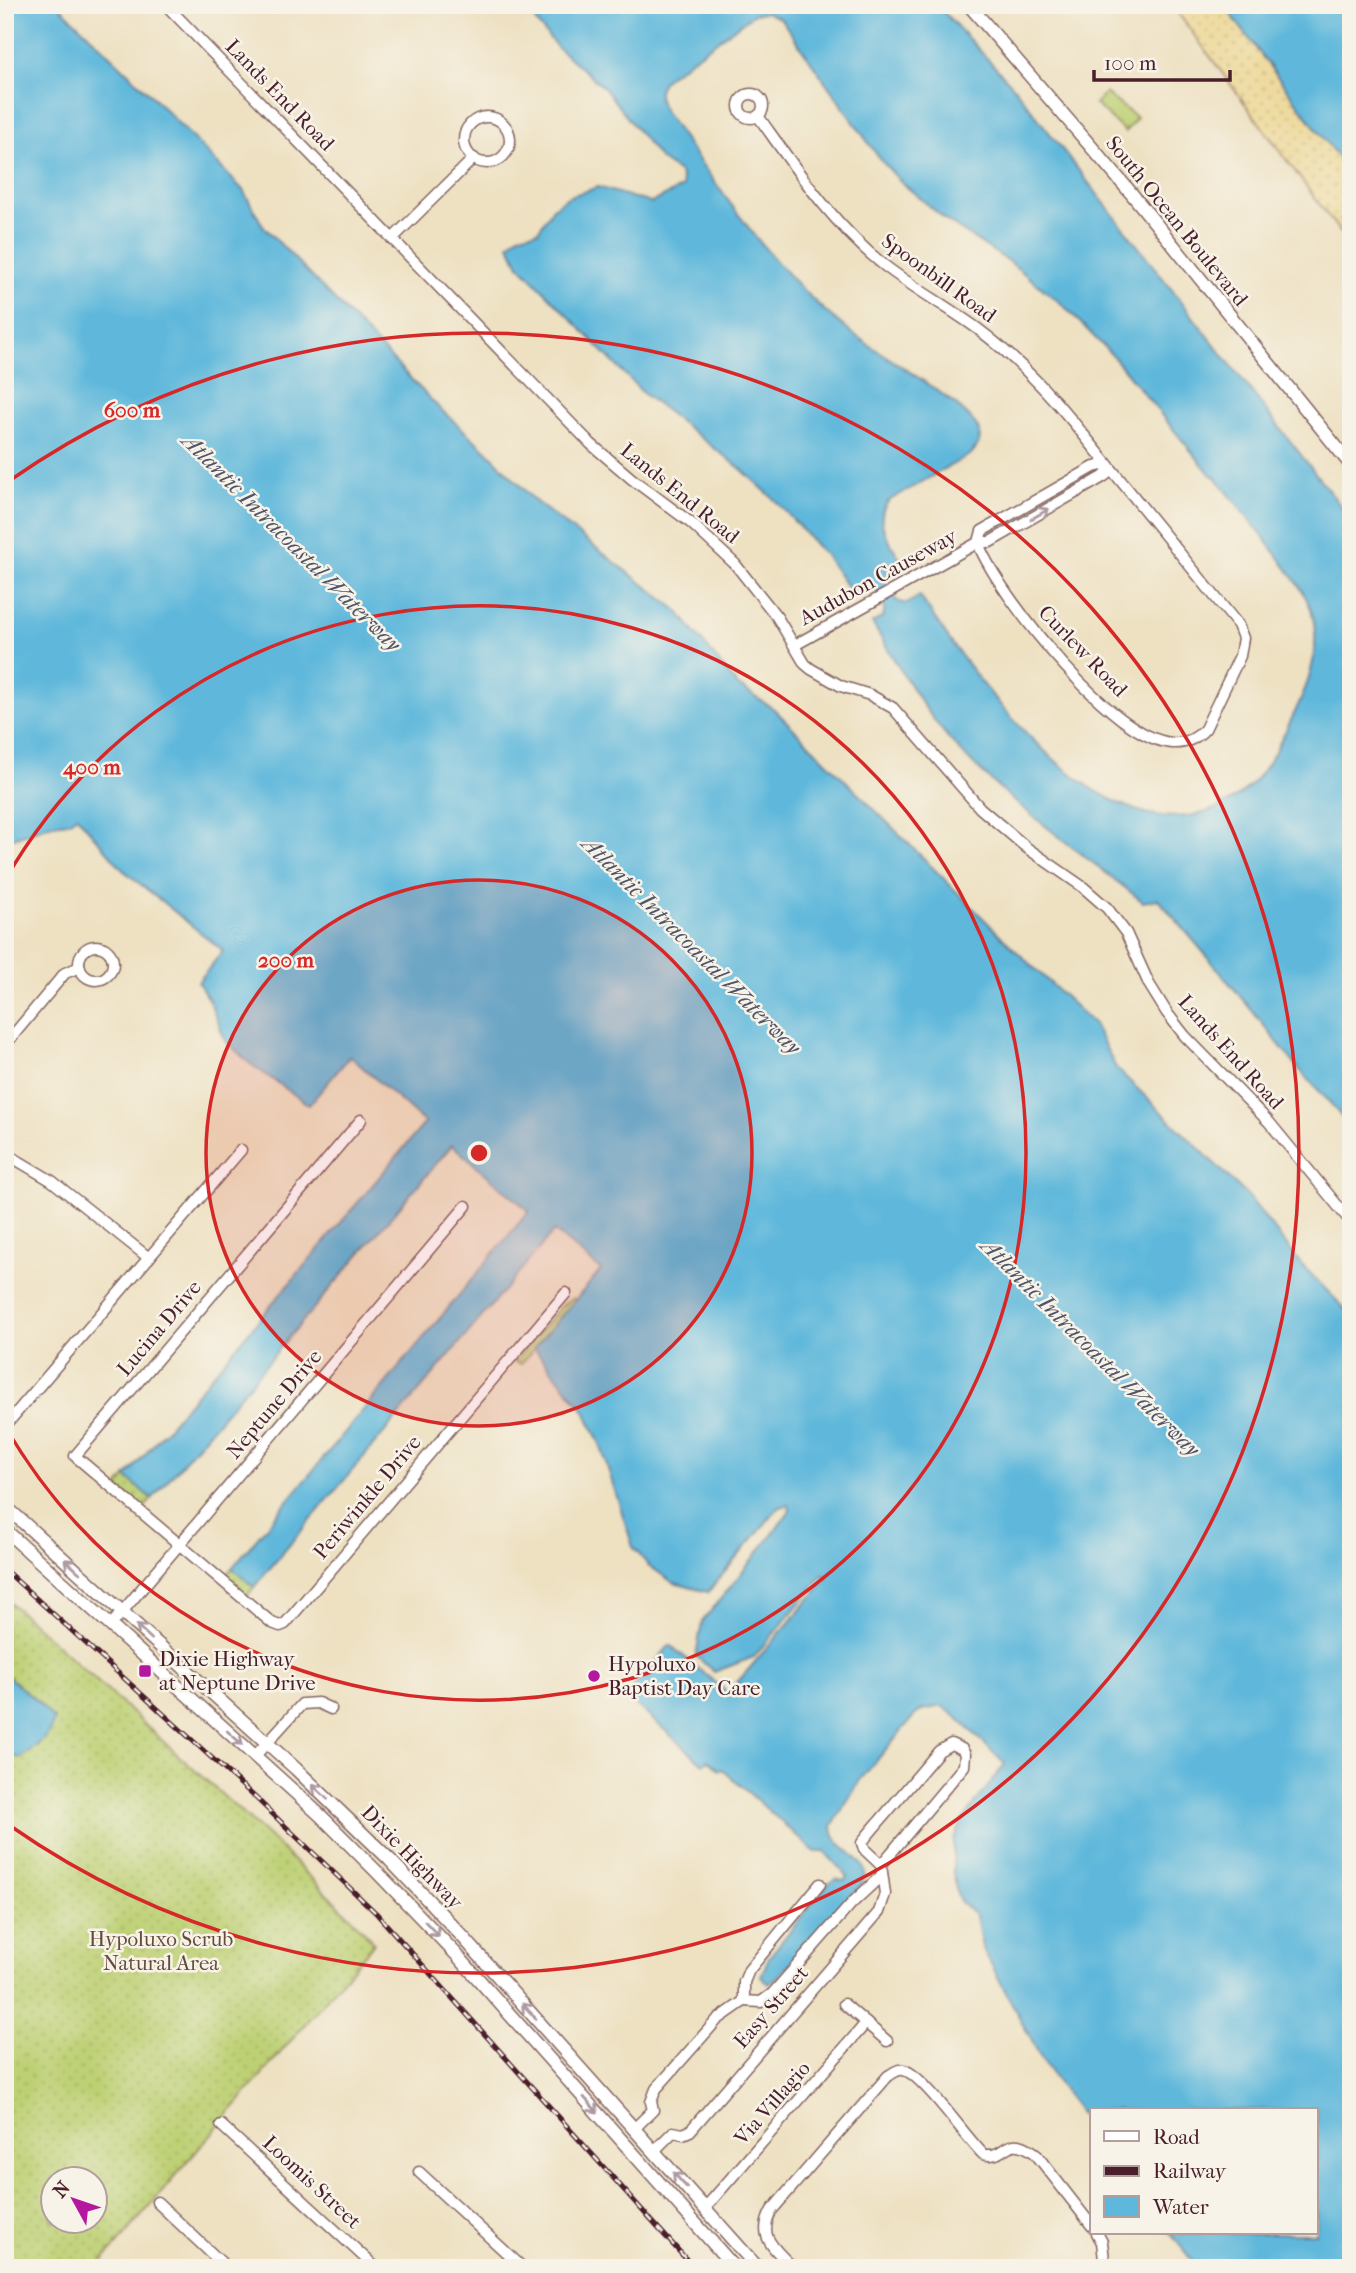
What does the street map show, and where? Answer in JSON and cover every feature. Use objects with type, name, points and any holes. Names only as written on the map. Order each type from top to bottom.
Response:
[{"type":"main road","name":"South Ocean Boulevard","points":[[969,5],[1131,193],[1351,464]]},
{"type":"main road","name":"Dixie Highway","points":[[5,1506],[356,1826],[421,1892],[758,2268]]},
{"type":"main road","name":"Dixie Highway","points":[[5,1530],[320,1815],[409,1904],[735,2268]]},
{"type":"main road","points":[[409,1904],[421,1892]]},
{"type":"main road","points":[[545,2054],[575,2062]]},
{"type":"street","name":"Lands End Road","points":[[166,5],[591,444],[691,523],[735,564],[757,590],[811,669],[841,686],[870,695],[893,708],[980,808],[1006,832],[1083,887],[1107,908],[1126,933],[1149,984],[1167,1013],[1185,1036],[1269,1122],[1351,1222]]},
{"type":"street","name":"Spoonbill Road","points":[[758,116],[820,201],[859,244],[905,280],[981,331],[1026,370],[1107,464]]},
{"type":"street","points":[[481,117],[496,120],[510,137],[508,152],[503,158],[488,163],[474,159],[464,140],[468,126],[481,117]]},
{"type":"street","points":[[392,239],[474,159]]},
{"type":"street","name":"Audubon Causeway","points":[[795,646],[979,541],[990,542],[1103,477],[1107,474],[1107,464]]},
{"type":"street","name":"Curlew Road","points":[[979,541],[986,559],[1029,625],[1093,694],[1138,729],[1160,741],[1180,743],[1200,734],[1240,656],[1243,647],[1241,631],[1107,464]]},
{"type":"street","points":[[5,1045],[65,973],[80,967]]},
{"type":"street","name":"Lucina Drive","points":[[180,1545],[75,1456],[361,1120]]},
{"type":"street","points":[[5,1426],[240,1150]]},
{"type":"street","points":[[5,1153],[52,1181],[149,1258]]},
{"type":"street","name":"Neptune Drive","points":[[111,1625],[466,1206]]},
{"type":"street","name":"Periwinkle Drive","points":[[180,1545],[272,1623],[280,1626],[285,1624],[566,1293]]},
{"type":"street","points":[[255,1756],[302,1704],[318,1703],[331,1709]]},
{"type":"street","points":[[634,2129],[653,2110],[651,2102],[656,2089],[717,2020],[744,2001],[761,2003],[772,1994],[881,1870],[964,1766],[965,1754],[956,1745],[951,1744],[939,1751],[866,1837],[864,1849],[881,1870]]},
{"type":"street","name":"Easy Street","points":[[654,2151],[673,2132],[683,2134],[690,2131],[879,1912],[886,1894],[881,1870]]},
{"type":"street","points":[[744,2001],[744,1982],[749,1970],[820,1884]]},
{"type":"street","points":[[844,2004],[887,2041]]},
{"type":"street","name":"Via Villagio","points":[[705,2208],[866,2023]]},
{"type":"street","points":[[793,2268],[769,2241],[765,2232],[766,2221],[772,2210],[888,2076],[896,2071],[905,2070],[914,2074],[983,2154],[994,2156],[1006,2147],[1017,2144],[1035,2153],[1090,2223]]},
{"type":"street","name":"Loomis Street","points":[[221,2125],[376,2268]]},
{"type":"street","points":[[419,2172],[523,2268]]},
{"type":"street","points":[[156,2202],[227,2268]]},
{"type":"street","points":[[1097,2234],[1106,2256],[1105,2268]]},
{"type":"green space","points":[[1105,93],[1137,118],[1125,132],[1095,104]]},
{"type":"green space","points":[[573,1298],[575,1300],[521,1364],[514,1362],[562,1305]]},
{"type":"green space","points":[[126,1477],[152,1499],[143,1509],[118,1487]]},
{"type":"green space","points":[[232,1568],[254,1587],[247,1596],[224,1578]]},
{"type":"green space","name":"Hypoluxo Scrub Natural Area","points":[[5,1598],[274,1842],[374,1943],[97,2268],[5,2268]]},
{"type":"sand","points":[[1172,5],[1224,5],[1351,175],[1351,247]]},
{"type":"water","name":"Atlantic Intracoastal Waterway","points":[[5,5],[58,5],[148,92],[243,190],[263,226],[439,408],[488,452],[536,502],[676,609],[737,685],[774,709],[1012,947],[1094,1024],[1116,1068],[1248,1196],[1301,1264],[1351,1315],[1351,2268],[1198,2268],[1171,2234],[1318,2234],[1318,2108],[1090,2108],[1090,2127],[1042,2060],[982,1947],[976,1916],[960,1901],[957,1893],[953,1871],[954,1839],[961,1822],[1005,1764],[942,1706],[922,1710],[913,1717],[860,1780],[832,1826],[839,1842],[864,1868],[865,1875],[861,1885],[780,1975],[769,1984],[761,1976],[769,1957],[826,1886],[835,1879],[844,1881],[848,1877],[825,1852],[815,1852],[722,1769],[708,1760],[703,1764],[626,1696],[670,1645],[728,1693],[827,1579],[824,1574],[754,1657],[714,1672],[696,1656],[702,1622],[790,1510],[788,1505],[779,1507],[708,1592],[674,1583],[648,1565],[633,1547],[600,1444],[585,1411],[534,1348],[601,1270],[554,1231],[254,1587],[232,1568],[529,1211],[452,1145],[152,1499],[126,1477],[425,1123],[350,1056],[309,1105],[249,1063],[225,1040],[210,1002],[198,982],[223,951],[123,870],[77,816],[68,822],[52,824],[5,841]]},
{"type":"water","points":[[522,5],[937,5],[1012,85],[1351,519],[1351,1131],[1158,899],[1143,902],[997,786],[953,743],[920,700],[872,623],[883,617],[885,609],[873,587],[864,584],[850,591],[825,555],[775,500],[740,468],[644,394],[519,265],[509,244],[519,235],[538,231],[553,208],[568,197],[598,187],[651,203],[683,187],[680,173],[660,159],[604,88],[557,47]],"holes":[[[766,12],[781,19],[880,159],[901,182],[947,221],[1011,263],[1063,305],[1112,355],[1215,477],[1302,590],[1315,627],[1309,677],[1297,709],[1267,765],[1250,786],[1229,802],[1203,813],[1161,816],[1119,803],[1078,779],[1039,746],[1003,708],[970,668],[920,596],[906,604],[897,601],[885,580],[887,571],[902,562],[884,531],[884,507],[890,500],[971,454],[978,443],[979,431],[973,421],[946,397],[866,343],[809,296],[736,212],[667,116],[659,100],[659,89],[666,78],[754,14]]]},
{"type":"water","points":[[1224,5],[1351,5],[1351,175]]},
{"type":"water","points":[[5,1674],[54,1719],[45,1737],[20,1758],[5,1751]]},
{"type":"railway","points":[[5,1570],[258,1800],[376,1913],[694,2268]]},
{"type":"place","name":"Dixie Highway at Neptune Drive","points":[[145,1671]]},
{"type":"place","name":"Hypoluxo Baptist Day Care","points":[[594,1676]]}]
